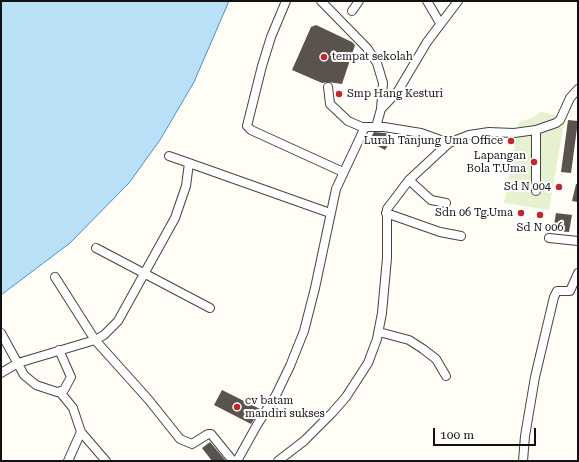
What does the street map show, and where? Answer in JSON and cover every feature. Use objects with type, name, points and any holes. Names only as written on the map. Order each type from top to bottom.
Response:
[{"type":"street","points":[[286,1],[271,37],[247,126],[251,130],[343,172]]},
{"type":"street","points":[[321,1],[367,48],[377,63],[383,83],[381,109],[376,127]]},
{"type":"street","points":[[352,11],[359,1]]},
{"type":"street","points":[[427,1],[440,23]]},
{"type":"street","points":[[381,109],[398,91],[427,42],[458,1]]},
{"type":"street","points":[[328,87],[330,104],[348,121],[365,127],[415,132],[449,143]]},
{"type":"street","points":[[278,461],[304,441],[346,397],[368,363],[379,332],[387,258],[386,213],[391,201],[410,180],[449,143],[460,137],[489,132],[514,134],[536,130],[559,122],[570,98],[578,89]]},
{"type":"street","points":[[237,461],[285,378],[304,331],[315,288],[330,213],[343,172],[365,127]]},
{"type":"street","points":[[536,130],[536,191]]},
{"type":"street","points":[[169,156],[330,213]]},
{"type":"street","points":[[1,373],[18,363],[95,340],[104,335],[118,321],[145,273],[181,203],[186,186],[189,163]]},
{"type":"street","points":[[410,180],[431,200],[446,203]]},
{"type":"street","points":[[386,213],[440,232],[461,236]]},
{"type":"street","points":[[549,238],[578,241]]},
{"type":"street","points":[[96,248],[210,308]]},
{"type":"street","points":[[524,461],[525,436],[535,377],[554,297],[557,291],[570,291],[578,273]]},
{"type":"street","points":[[55,277],[95,340],[148,399],[180,439],[192,444],[208,434],[211,434],[233,461]]},
{"type":"street","points":[[379,332],[409,340],[423,348],[436,359],[446,376]]},
{"type":"street","points":[[1,333],[24,375],[36,385],[51,391],[60,392],[72,408],[81,432],[106,461]]},
{"type":"street","points":[[59,350],[71,377],[67,386],[60,392]]},
{"type":"street","points":[[68,461],[81,432]]},
{"type":"green space","name":"Lapangan Bola T.Uma","points":[[541,112],[565,117],[549,210],[504,203],[519,122],[532,118]]},
{"type":"water","points":[[1,1],[229,1],[194,82],[160,140],[129,183],[70,243],[1,295]]},
{"type":"building","name":"tempat sekolah","points":[[316,25],[352,42],[355,45],[342,84],[328,82],[322,83],[292,70],[311,27]]},
{"type":"building","points":[[568,120],[578,121],[571,173],[561,172]]},
{"type":"building","points":[[374,132],[385,133],[393,137],[385,150],[369,141]]},
{"type":"building","points":[[576,184],[578,184],[578,202],[572,201]]},
{"type":"building","points":[[556,213],[572,215],[569,232],[553,231]]},
{"type":"building","name":"cv batam mandiri sukses","points":[[222,390],[260,409],[251,424],[214,405]]},
{"type":"building","points":[[210,442],[226,461],[212,461],[202,448]]},
{"type":"place","name":"tempat sekolah","points":[[324,57]]},
{"type":"place","name":"Smp Hang Kesturi","points":[[339,94]]},
{"type":"place","name":"Lurah Tanjung Uma Office","points":[[511,141]]},
{"type":"place","name":"Lapangan Bola T.Uma","points":[[534,162]]},
{"type":"place","name":"Sd N 004","points":[[559,187]]},
{"type":"place","name":"Sdn 06 Tg.Uma","points":[[521,213]]},
{"type":"place","name":"Sd N 006","points":[[540,215]]},
{"type":"place","name":"cv batam mandiri sukses","points":[[237,407]]}]
